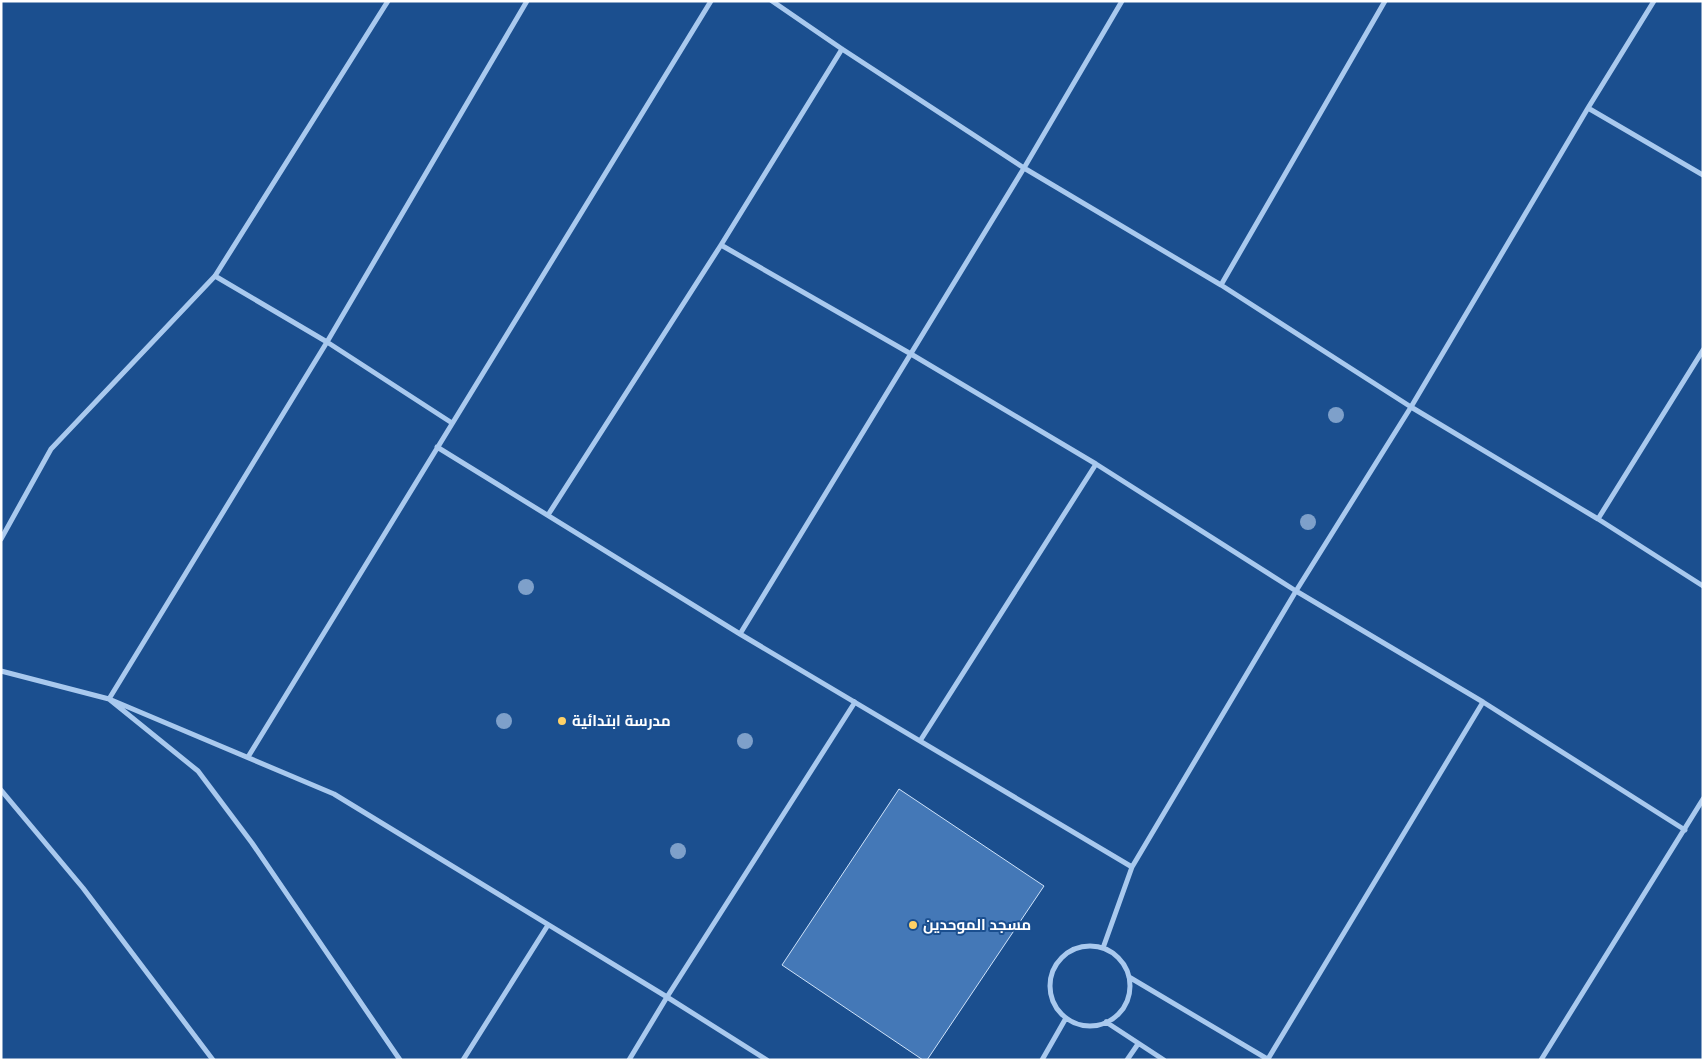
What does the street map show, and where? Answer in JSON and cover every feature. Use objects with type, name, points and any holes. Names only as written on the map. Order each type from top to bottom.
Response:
[{"type":"street","points":[[1,538],[51,449],[216,276],[388,1]]},
{"type":"street","points":[[108,699],[327,342],[527,1]]},
{"type":"street","points":[[248,757],[711,1]]},
{"type":"street","points":[[772,1],[1024,168],[1221,285],[1411,407],[1598,519],[1703,586]]},
{"type":"street","points":[[740,634],[1024,168],[1122,1]]},
{"type":"street","points":[[1221,285],[1385,1]]},
{"type":"street","points":[[1103,948],[1132,867],[1296,591],[1411,407],[1588,108],[1654,1]]},
{"type":"street","points":[[548,515],[721,245],[842,49]]},
{"type":"street","points":[[1588,108],[1703,175]]},
{"type":"street","points":[[721,245],[911,354],[1096,464],[1296,591],[1483,702],[1685,830]]},
{"type":"street","points":[[216,276],[327,342],[452,423]]},
{"type":"street","points":[[1598,519],[1703,350]]},
{"type":"street","points":[[437,447],[740,634],[1132,867]]},
{"type":"street","points":[[920,741],[1096,464]]},
{"type":"street","points":[[1,671],[108,699],[334,794],[767,1060]]},
{"type":"street","points":[[108,699],[198,771],[252,843],[400,1060]]},
{"type":"street","points":[[629,1060],[854,702]]},
{"type":"street","points":[[1129,977],[1268,1060],[1483,702]]},
{"type":"street","points":[[1,790],[83,888],[213,1060]]},
{"type":"street","points":[[1541,1060],[1703,799]]},
{"type":"street","points":[[463,1060],[548,925]]},
{"type":"street","points":[[1091,946],[1103,948],[1115,954],[1124,965],[1129,977],[1130,991],[1125,1004],[1117,1015],[1106,1022],[1093,1026],[1079,1024],[1066,1018],[1057,1009],[1052,998],[1050,986],[1052,973],[1058,962],[1067,953],[1078,948],[1091,946]]},
{"type":"street","points":[[1042,1060],[1066,1018]]},
{"type":"street","points":[[1106,1022],[1164,1060]]},
{"type":"street","points":[[1127,1060],[1138,1044]]},
{"type":"building","name":"مسجد الموحدين","points":[[899,789],[1044,886],[927,1060],[923,1060],[782,965]]},
{"type":"place","name":"مدرسة ابتدائية","points":[[562,721]]},
{"type":"place","name":"مسجد الموحدين","points":[[913,925]]}]
